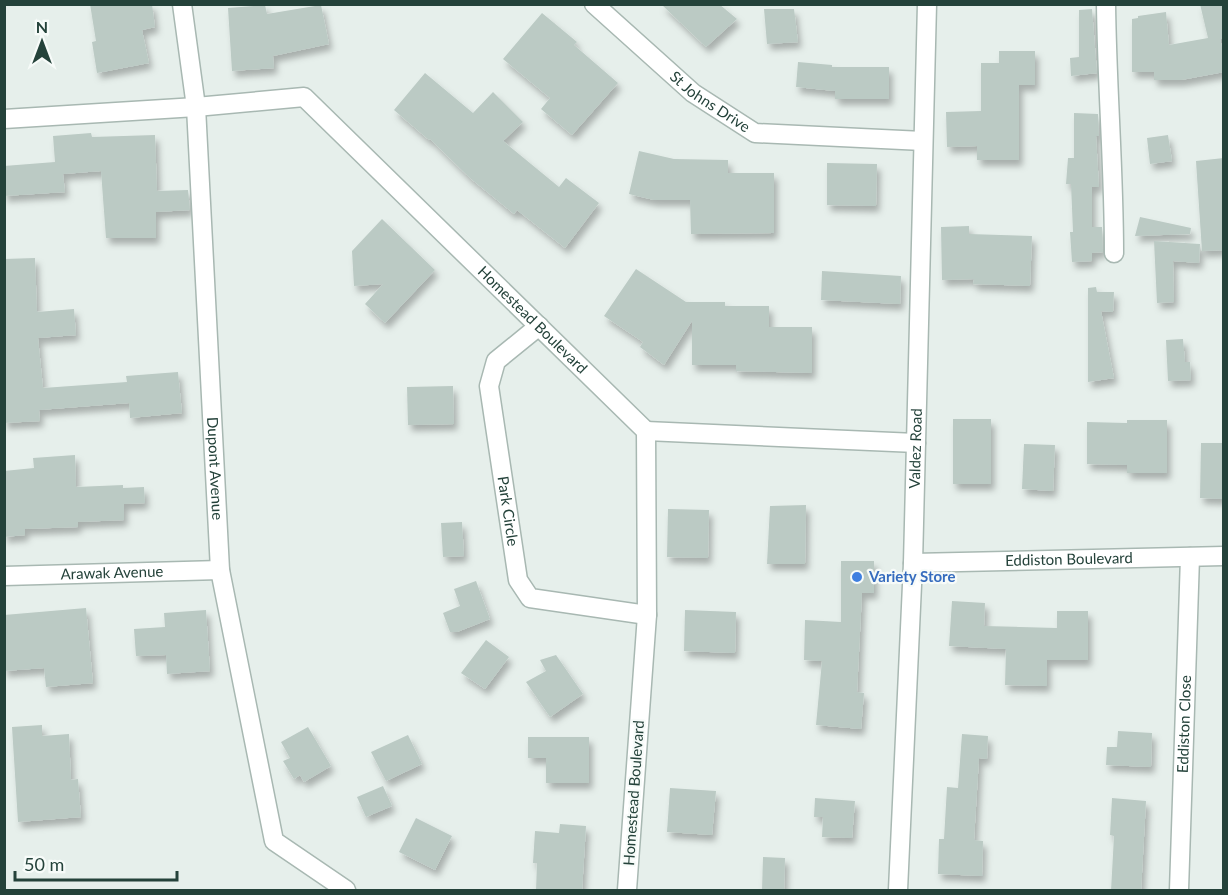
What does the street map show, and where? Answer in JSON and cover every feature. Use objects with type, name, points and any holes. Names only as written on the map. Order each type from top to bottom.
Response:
[{"type":"street","name":"Dupont Avenue","points":[[182,4],[195,107],[220,570],[274,841],[346,891]]},
{"type":"street","name":"St Johns Drive","points":[[594,4],[693,93],[754,133],[923,141]]},
{"type":"street","name":"Valdez Road","points":[[898,891],[913,563],[927,4]]},
{"type":"street","points":[[1106,4],[1107,77],[1114,174],[1114,253]]},
{"type":"street","name":"Homestead Boulevard","points":[[4,119],[195,107],[304,97],[646,431],[647,615],[627,891]]},
{"type":"street","name":"Park Circle","points":[[539,326],[496,361],[489,386],[518,580],[530,598],[647,615]]},
{"type":"street","points":[[646,431],[916,443]]},
{"type":"street","name":"Eddiston Boulevard","points":[[913,563],[1224,556]]},
{"type":"street","name":"Eddiston Close","points":[[1179,891],[1190,557]]},
{"type":"street","name":"Arawak Avenue","points":[[4,576],[220,570]]},
{"type":"building","points":[[90,4],[152,4],[155,27],[142,30],[149,63],[97,73],[92,42],[96,41]]},
{"type":"building","points":[[661,4],[719,4],[737,19],[706,47]]},
{"type":"building","points":[[1200,4],[1224,4],[1224,39],[1220,39],[1224,55],[1224,72],[1181,80],[1154,80],[1154,72],[1132,72],[1132,19],[1166,12],[1169,45],[1208,38]]},
{"type":"building","points":[[265,5],[267,14],[321,5],[329,44],[273,56],[274,68],[232,71],[228,8]]},
{"type":"building","points":[[764,9],[794,9],[798,42],[767,44]]},
{"type":"building","points":[[1092,9],[1097,73],[1071,76],[1070,58],[1079,57],[1079,10]]},
{"type":"building","points":[[542,13],[577,42],[574,45],[618,83],[572,135],[541,109],[550,98],[503,59]]},
{"type":"building","points":[[999,51],[1035,51],[1035,85],[1019,85],[1019,160],[977,160],[977,146],[947,147],[946,112],[981,111],[981,63],[999,63]]},
{"type":"building","points":[[798,62],[832,65],[832,67],[889,67],[889,99],[835,99],[835,91],[796,87]]},
{"type":"building","points":[[425,73],[473,113],[493,92],[523,122],[503,141],[559,187],[566,178],[599,203],[565,248],[517,210],[514,214],[394,110]]},
{"type":"building","points":[[1074,113],[1098,114],[1099,136],[1096,136],[1099,187],[1092,187],[1092,227],[1102,227],[1103,252],[1092,253],[1092,261],[1072,262],[1071,184],[1066,184],[1068,158],[1074,158]]},
{"type":"building","points":[[91,133],[92,137],[155,135],[157,191],[188,190],[190,210],[156,212],[156,238],[106,238],[101,171],[63,174],[65,192],[4,196],[4,166],[55,162],[53,136]]},
{"type":"building","points":[[1168,135],[1172,161],[1150,164],[1147,138]]},
{"type":"building","points":[[639,151],[674,159],[728,160],[728,173],[774,173],[774,233],[691,234],[690,200],[654,200],[629,194]]},
{"type":"building","points":[[1224,158],[1224,250],[1202,251],[1196,161]]},
{"type":"building","points":[[827,163],[877,164],[876,206],[827,205]]},
{"type":"building","points":[[1140,217],[1191,228],[1190,234],[1135,236]]},
{"type":"building","points":[[382,219],[435,270],[385,323],[365,304],[383,284],[354,286],[352,251]]},
{"type":"building","points":[[969,226],[969,234],[1032,236],[1030,286],[973,284],[974,279],[942,280],[941,227]]},
{"type":"building","points":[[1154,241],[1200,244],[1199,263],[1173,261],[1174,302],[1157,303]]},
{"type":"building","points":[[35,258],[37,312],[74,309],[76,335],[38,338],[43,388],[127,382],[126,376],[178,372],[182,413],[130,418],[129,403],[39,410],[40,421],[4,423],[4,259]]},
{"type":"building","points":[[636,269],[686,302],[725,302],[725,306],[769,306],[769,327],[812,327],[812,373],[736,371],[736,365],[692,365],[692,321],[664,365],[640,347],[643,342],[604,316]]},
{"type":"building","points":[[822,271],[901,276],[900,304],[821,300]]},
{"type":"building","points":[[1096,287],[1097,292],[1114,292],[1113,312],[1101,311],[1114,378],[1088,382],[1088,288]]},
{"type":"building","points":[[1183,339],[1185,362],[1190,362],[1191,380],[1168,381],[1166,340]]},
{"type":"building","points":[[453,386],[454,424],[408,425],[407,387]]},
{"type":"building","points":[[953,419],[991,419],[991,484],[953,484]]},
{"type":"building","points":[[1127,420],[1167,420],[1167,473],[1127,473],[1127,465],[1087,464],[1087,422],[1127,423]]},
{"type":"building","points":[[1201,443],[1224,443],[1224,499],[1200,498]]},
{"type":"building","points":[[1024,444],[1055,445],[1053,491],[1022,489]]},
{"type":"building","points":[[75,455],[76,487],[123,485],[123,488],[144,487],[145,503],[124,504],[124,520],[78,522],[78,527],[25,529],[25,535],[4,537],[4,471],[34,468],[33,458]]},
{"type":"building","points":[[806,505],[805,564],[767,564],[770,506]]},
{"type":"building","points":[[668,509],[709,510],[708,558],[667,557]]},
{"type":"building","points":[[462,522],[464,556],[443,557],[441,523]]},
{"type":"building","points":[[841,561],[874,561],[874,593],[862,593],[857,692],[864,693],[861,729],[816,725],[822,661],[804,660],[805,620],[841,622]]},
{"type":"building","points":[[476,581],[490,619],[457,632],[450,632],[443,613],[460,606],[454,589]]},
{"type":"building","points":[[952,601],[985,603],[984,626],[1057,628],[1057,611],[1088,611],[1088,660],[1047,660],[1047,686],[1005,685],[1006,649],[949,646]]},
{"type":"building","points":[[86,608],[93,683],[46,687],[44,668],[4,671],[4,615]]},
{"type":"building","points":[[206,610],[210,671],[167,674],[166,655],[136,656],[134,629],[165,627],[164,613]]},
{"type":"building","points":[[685,610],[736,612],[735,653],[684,651]]},
{"type":"building","points":[[486,640],[509,657],[485,689],[461,673]]},
{"type":"building","points":[[556,655],[583,694],[550,717],[526,682],[546,671],[540,660]]},
{"type":"building","points":[[42,725],[42,736],[69,734],[71,780],[78,779],[81,817],[18,822],[12,727]]},
{"type":"building","points":[[308,727],[331,766],[304,782],[300,775],[294,779],[283,761],[290,758],[281,742]]},
{"type":"building","points":[[1118,731],[1152,733],[1151,767],[1106,765],[1107,747],[1117,747]]},
{"type":"building","points":[[962,734],[988,736],[987,759],[979,758],[974,840],[983,841],[982,876],[938,874],[939,839],[944,839],[947,787],[958,788]]},
{"type":"building","points":[[408,735],[422,764],[386,781],[371,752]]},
{"type":"building","points":[[528,737],[589,737],[589,783],[546,783],[546,758],[528,758]]},
{"type":"building","points":[[383,786],[392,806],[366,817],[357,797]]},
{"type":"building","points":[[670,788],[716,791],[712,835],[667,832]]},
{"type":"building","points":[[815,798],[855,801],[852,838],[822,837],[823,817],[814,817]]},
{"type":"building","points":[[1112,798],[1146,801],[1141,891],[1111,891],[1114,836],[1110,835]]},
{"type":"building","points":[[416,818],[452,836],[435,870],[399,852]]},
{"type":"building","points":[[560,824],[586,826],[582,891],[536,891],[537,863],[533,863],[535,831],[559,833]]},
{"type":"building","points":[[763,857],[785,858],[784,891],[762,891]]},
{"type":"place","name":"Variety Store","points":[[857,577]]}]
